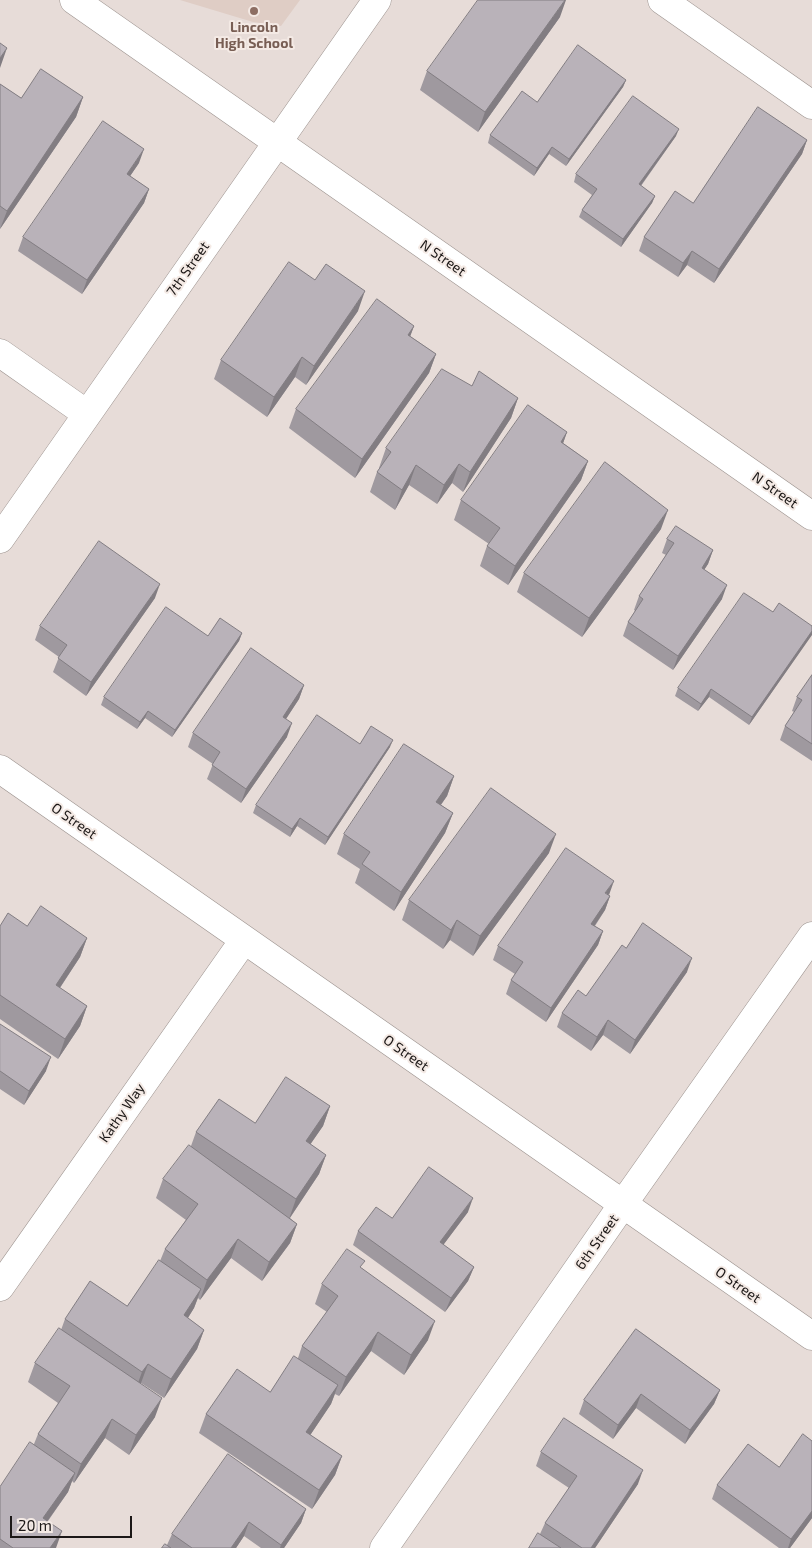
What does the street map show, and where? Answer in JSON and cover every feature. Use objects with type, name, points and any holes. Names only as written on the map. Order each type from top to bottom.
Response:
[{"type":"street","name":"N Street","points":[[74,0],[812,516]]},
{"type":"street","name":"7th Street","points":[[0,539],[377,0]]},
{"type":"street","points":[[662,0],[812,105]]},
{"type":"street","points":[[0,353],[87,414]]},
{"type":"street","name":"O Street","points":[[0,769],[812,1336]]},
{"type":"street","name":"6th Street","points":[[384,1548],[812,936]]},
{"type":"street","name":"Kathy Way","points":[[0,1287],[244,940]]},
{"type":"shaded area","name":"Lincoln High School","points":[[180,0],[300,0],[281,26],[253,22]]},
{"type":"building","points":[[478,0],[565,0],[485,112],[427,71]]},
{"type":"building","points":[[0,43],[7,48],[0,58]]},
{"type":"building","points":[[578,45],[626,80],[569,159],[552,147],[537,168],[490,135],[522,91],[537,102]]},
{"type":"building","points":[[41,69],[83,97],[7,211],[0,206],[0,84],[21,98]]},
{"type":"building","points":[[633,96],[679,129],[639,184],[655,196],[623,239],[582,210],[597,189],[576,174]]},
{"type":"building","points":[[758,107],[807,140],[719,269],[692,251],[683,263],[644,237],[675,191],[693,203]]},
{"type":"building","points":[[103,121],[144,149],[127,174],[149,189],[87,280],[23,237]]},
{"type":"building","points":[[289,262],[315,280],[326,264],[365,291],[314,366],[302,357],[274,397],[221,360]]},
{"type":"building","points":[[377,299],[414,326],[408,335],[436,354],[362,459],[296,409]]},
{"type":"building","points":[[442,369],[472,386],[479,371],[518,398],[470,472],[459,464],[444,485],[416,465],[402,490],[377,472],[391,452],[386,448]]},
{"type":"building","points":[[528,405],[567,432],[561,442],[588,461],[515,566],[487,546],[500,528],[461,500]]},
{"type":"building","points":[[605,462],[668,510],[589,618],[524,573]]},
{"type":"building","points":[[676,526],[713,550],[702,568],[727,585],[678,656],[628,622],[643,599],[639,596],[674,543],[667,539]]},
{"type":"building","points":[[99,541],[160,584],[91,682],[58,658],[67,645],[40,626]]},
{"type":"building","points":[[744,593],[773,612],[779,603],[812,626],[812,631],[752,717],[711,689],[701,704],[678,688]]},
{"type":"building","points":[[166,607],[208,636],[220,618],[242,633],[175,730],[148,711],[140,722],[104,697]]},
{"type":"building","points":[[251,648],[304,685],[283,717],[292,723],[246,789],[212,765],[220,752],[193,733]]},
{"type":"building","points":[[812,675],[812,744],[785,726],[802,700],[797,697]]},
{"type":"building","points":[[317,715],[360,744],[371,726],[393,740],[328,837],[300,818],[292,829],[256,805]]},
{"type":"building","points":[[404,744],[454,776],[436,802],[453,813],[401,892],[362,864],[370,852],[344,834]]},
{"type":"building","points":[[491,788],[556,834],[480,936],[457,920],[451,930],[409,900]]},
{"type":"building","points":[[566,848],[614,881],[605,893],[610,896],[591,924],[603,931],[551,1008],[511,980],[523,962],[498,946]]},
{"type":"building","points":[[41,906],[87,938],[56,985],[87,1006],[65,1039],[0,995],[0,926],[8,913],[27,926]]},
{"type":"building","points":[[643,923],[692,958],[635,1040],[608,1020],[597,1037],[562,1013],[578,990],[586,996],[622,945],[626,948]]},
{"type":"building","points":[[0,1024],[51,1057],[29,1091],[0,1071]]},
{"type":"building","points":[[286,1077],[330,1106],[306,1141],[326,1155],[296,1199],[196,1132],[219,1099],[255,1123]]},
{"type":"building","points":[[189,1145],[297,1224],[269,1262],[238,1239],[207,1280],[165,1249],[198,1204],[163,1179]]},
{"type":"building","points":[[429,1167],[473,1198],[440,1242],[474,1267],[451,1298],[358,1231],[376,1207],[392,1218]]},
{"type":"building","points":[[347,1249],[365,1261],[360,1267],[435,1321],[411,1355],[378,1332],[346,1377],[302,1346],[338,1296],[322,1284]]},
{"type":"building","points":[[159,1260],[201,1289],[184,1315],[204,1330],[171,1379],[148,1364],[142,1372],[65,1319],[90,1281],[127,1306]]},
{"type":"building","points":[[59,1328],[162,1398],[136,1435],[112,1419],[81,1464],[38,1434],[70,1386],[35,1363]]},
{"type":"building","points":[[636,1329],[720,1390],[690,1430],[641,1394],[618,1425],[584,1400]]},
{"type":"building","points":[[294,1356],[338,1385],[306,1432],[342,1456],[319,1490],[206,1414],[237,1369],[270,1392]]},
{"type":"building","points":[[564,1418],[643,1470],[591,1548],[582,1548],[545,1523],[577,1476],[541,1452]]},
{"type":"building","points":[[803,1434],[812,1441],[812,1511],[791,1539],[717,1485],[748,1444],[779,1467]]},
{"type":"building","points":[[30,1442],[75,1473],[43,1518],[62,1531],[50,1548],[13,1548],[0,1539],[0,1487]]},
{"type":"building","points":[[228,1454],[306,1509],[281,1545],[249,1522],[231,1548],[192,1548],[172,1534]]},
{"type":"building","points":[[538,1533],[561,1548],[529,1548]]},
{"type":"building","points":[[165,1544],[171,1548],[162,1548]]},
{"type":"place","name":"Lincoln High School","points":[[254,11]]}]
